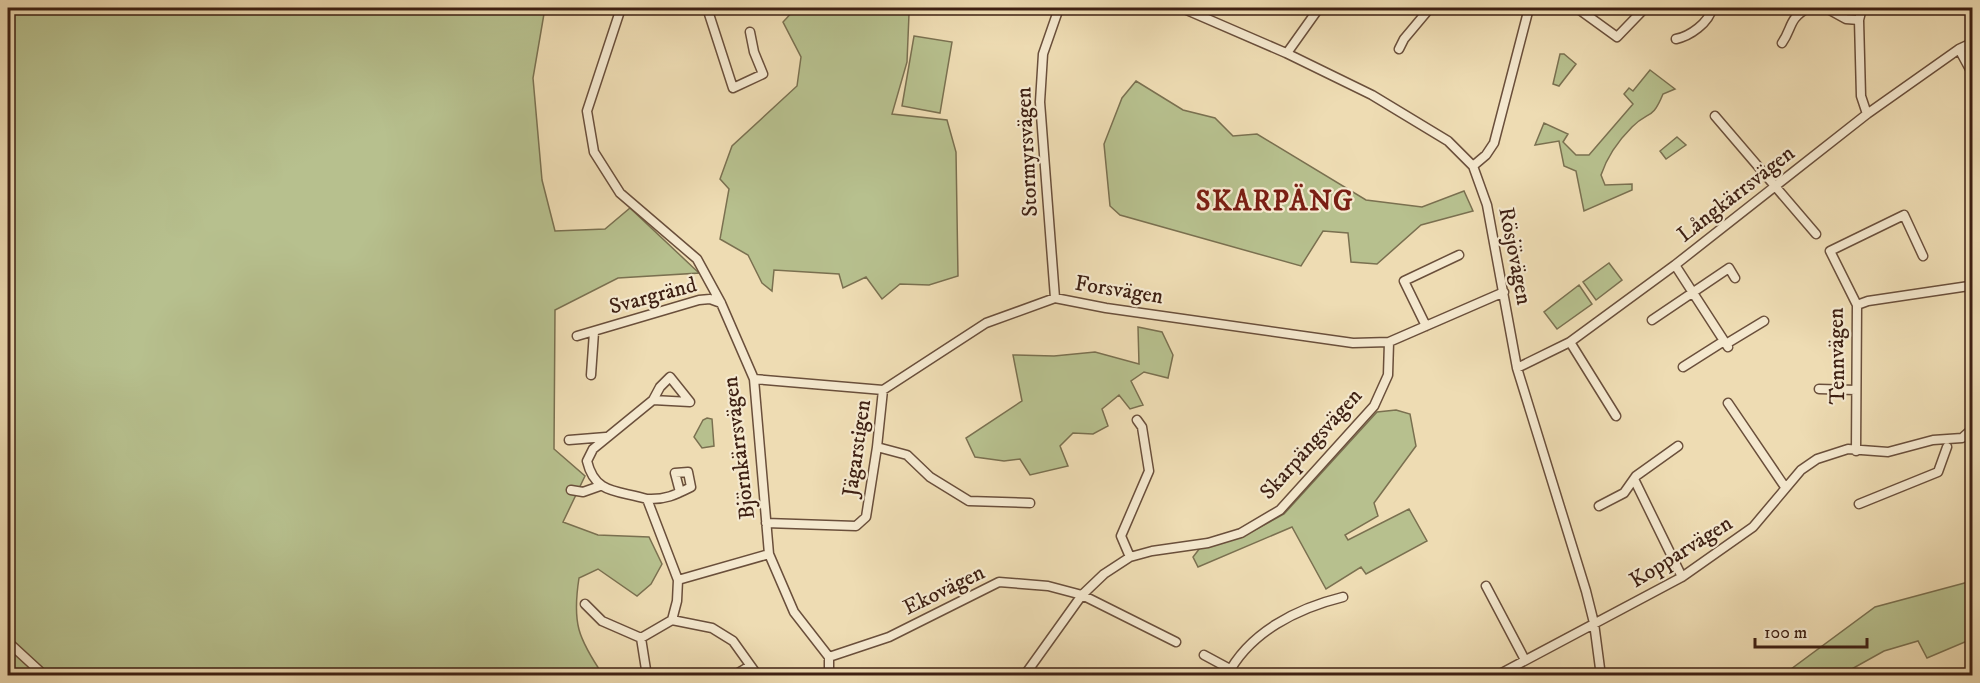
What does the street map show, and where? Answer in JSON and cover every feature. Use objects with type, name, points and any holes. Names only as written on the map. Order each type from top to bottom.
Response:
[{"type":"street","name":"Björnkärrsvägen","points":[[621,8],[587,111],[594,152],[620,193],[697,259],[721,303],[754,379],[769,554],[794,612],[829,657]]},
{"type":"street","points":[[712,8],[709,14],[733,88],[763,74],[753,52],[750,32]]},
{"type":"street","name":"Stormyrsvägen","points":[[1055,298],[1040,102],[1042,54],[1059,8]]},
{"type":"street","name":"Rösjövägen","points":[[1182,8],[1287,53],[1372,95],[1448,141],[1473,166],[1487,205],[1517,368],[1594,623],[1601,675]]},
{"type":"street","points":[[1287,53],[1319,8]]},
{"type":"street","points":[[1399,49],[1430,8]]},
{"type":"street","points":[[1473,166],[1486,155],[1494,143],[1528,8]]},
{"type":"street","points":[[1577,8],[1617,37],[1645,8]]},
{"type":"street","points":[[1676,39],[1696,30],[1711,13],[1712,8]]},
{"type":"street","points":[[1782,43],[1796,14],[1808,8]]},
{"type":"street","points":[[1826,8],[1846,19],[1859,20]]},
{"type":"street","points":[[1862,8],[1859,20],[1861,96],[1867,114]]},
{"type":"street","name":"Långkärrsvägen","points":[[1517,368],[1570,342],[1675,265],[1867,114],[1959,49],[1972,43]]},
{"type":"street","points":[[1959,49],[1972,73]]},
{"type":"street","points":[[1715,116],[1815,234]]},
{"type":"street","name":"Tennvägen","points":[[1856,451],[1857,305],[1830,251],[1904,215],[1923,256]]},
{"type":"street","points":[[1426,326],[1404,281],[1459,255]]},
{"type":"street","points":[[1675,265],[1726,344]]},
{"type":"street","points":[[1652,320],[1729,268],[1735,278]]},
{"type":"street","points":[[1857,305],[1868,301],[1969,286]]},
{"type":"street","name":"Forsvägen","points":[[883,390],[986,323],[1055,298],[1106,308],[1353,343],[1389,342],[1504,292]]},
{"type":"street","name":"Svargränd","points":[[577,336],[688,303],[710,299],[721,303]]},
{"type":"street","points":[[1683,367],[1764,321]]},
{"type":"street","name":"Svargränd","points":[[591,375],[594,332]]},
{"type":"street","name":"Skarpängsvägen","points":[[1024,675],[1082,595],[1104,574],[1130,557],[1219,540],[1249,529],[1280,510],[1374,406],[1388,375],[1389,342]]},
{"type":"street","points":[[1570,342],[1616,416]]},
{"type":"street","points":[[754,379],[883,390]]},
{"type":"street","points":[[1819,389],[1856,390]]},
{"type":"street","name":"Jägarstigen","points":[[766,523],[856,526],[866,517],[883,390]]},
{"type":"street","points":[[654,400],[593,449],[587,461],[591,478],[600,486],[647,499],[666,500],[680,492]]},
{"type":"street","points":[[1728,403],[1785,487]]},
{"type":"street","points":[[1130,557],[1121,536],[1149,471],[1142,427],[1137,420]]},
{"type":"street","name":"Kopparvägen","points":[[1496,675],[1682,577],[1753,527],[1770,509],[1785,487],[1817,459],[1840,450],[1888,452],[1933,440],[1962,438],[1972,429]]},
{"type":"street","points":[[569,440],[606,437]]},
{"type":"street","points":[[1599,506],[1624,493],[1634,479],[1678,446]]},
{"type":"street","points":[[877,447],[907,455],[930,477],[969,501],[1030,503]]},
{"type":"street","points":[[1859,504],[1938,472],[1947,447]]},
{"type":"street","points":[[1634,479],[1682,577]]},
{"type":"street","points":[[571,490],[583,492],[600,486]]},
{"type":"street","points":[[647,499],[678,580],[677,601],[672,620]]},
{"type":"street","points":[[678,580],[769,554]]},
{"type":"street","name":"Ekovägen","points":[[829,657],[889,637],[999,582],[1048,586],[1082,595],[1176,642]]},
{"type":"street","points":[[1486,586],[1525,660]]},
{"type":"street","points":[[1228,672],[1249,645],[1272,627],[1318,603],[1343,597]]},
{"type":"street","points":[[585,604],[602,621],[641,638]]},
{"type":"street","points":[[641,638],[672,620],[712,628],[733,641],[758,675]]},
{"type":"street","points":[[641,638],[647,675]]},
{"type":"street","points":[[8,642],[45,675]]},
{"type":"street","points":[[1204,655],[1228,672],[1243,675]]},
{"type":"street","points":[[829,657],[829,675]]},
{"type":"street","points":[[733,675],[750,666]]},
{"type":"green space","points":[[8,8],[545,8],[533,78],[542,180],[555,231],[605,229],[630,208],[699,273],[618,278],[555,310],[554,449],[585,476],[563,522],[598,535],[649,537],[662,564],[651,584],[637,596],[598,569],[579,578],[576,607],[579,630],[588,651],[603,675],[8,675],[8,565],[12,527],[8,484]]},
{"type":"green space","points":[[796,8],[900,8],[909,14],[907,62],[892,114],[947,120],[956,152],[958,276],[929,285],[900,284],[882,299],[866,277],[843,288],[839,274],[774,270],[772,291],[762,283],[748,255],[720,239],[729,189],[720,179],[732,146],[797,86],[801,57],[783,22]]},
{"type":"green space","points":[[914,36],[952,42],[940,113],[902,106]]},
{"type":"green space","points":[[1560,54],[1564,54],[1576,64],[1559,86],[1553,84]]},
{"type":"green space","points":[[1650,70],[1675,89],[1663,94],[1653,112],[1632,127],[1622,138],[1601,175],[1605,185],[1632,184],[1632,190],[1584,211],[1576,171],[1564,166],[1559,141],[1535,145],[1544,123],[1568,134],[1563,142],[1576,155],[1589,155],[1633,104],[1624,94],[1629,88],[1633,91]]},
{"type":"green space","points":[[1136,81],[1183,110],[1215,118],[1233,136],[1257,134],[1366,200],[1422,207],[1464,191],[1473,211],[1421,225],[1377,264],[1351,262],[1348,233],[1323,231],[1301,266],[1120,215],[1110,206],[1104,144],[1122,98]]},
{"type":"green space","points":[[1677,137],[1686,145],[1666,159],[1660,151]]},
{"type":"green space","points":[[1609,263],[1622,280],[1596,300],[1583,282]]},
{"type":"green space","points":[[1579,285],[1592,304],[1557,329],[1544,312]]},
{"type":"green space","points":[[1138,327],[1162,332],[1173,355],[1168,378],[1144,372],[1131,381],[1143,405],[1130,409],[1119,395],[1102,409],[1108,426],[1093,434],[1073,433],[1060,446],[1068,466],[1030,475],[1020,459],[1004,461],[975,457],[966,438],[1022,401],[1013,355],[1054,356],[1095,352],[1139,364]]},
{"type":"green space","points":[[1396,410],[1410,414],[1416,446],[1374,503],[1378,516],[1345,535],[1348,540],[1409,509],[1427,541],[1366,574],[1361,567],[1326,589],[1292,527],[1198,567],[1193,557],[1200,548],[1251,532],[1284,514],[1377,412]]},
{"type":"green space","points":[[712,419],[714,446],[702,448],[694,437],[703,420]]},
{"type":"green space","points":[[1972,581],[1972,639],[1927,658],[1918,641],[1884,651],[1841,675],[1783,675],[1875,607]]},
{"type":"district","name":"SKARPÄNG","points":[[1275,201]]}]
